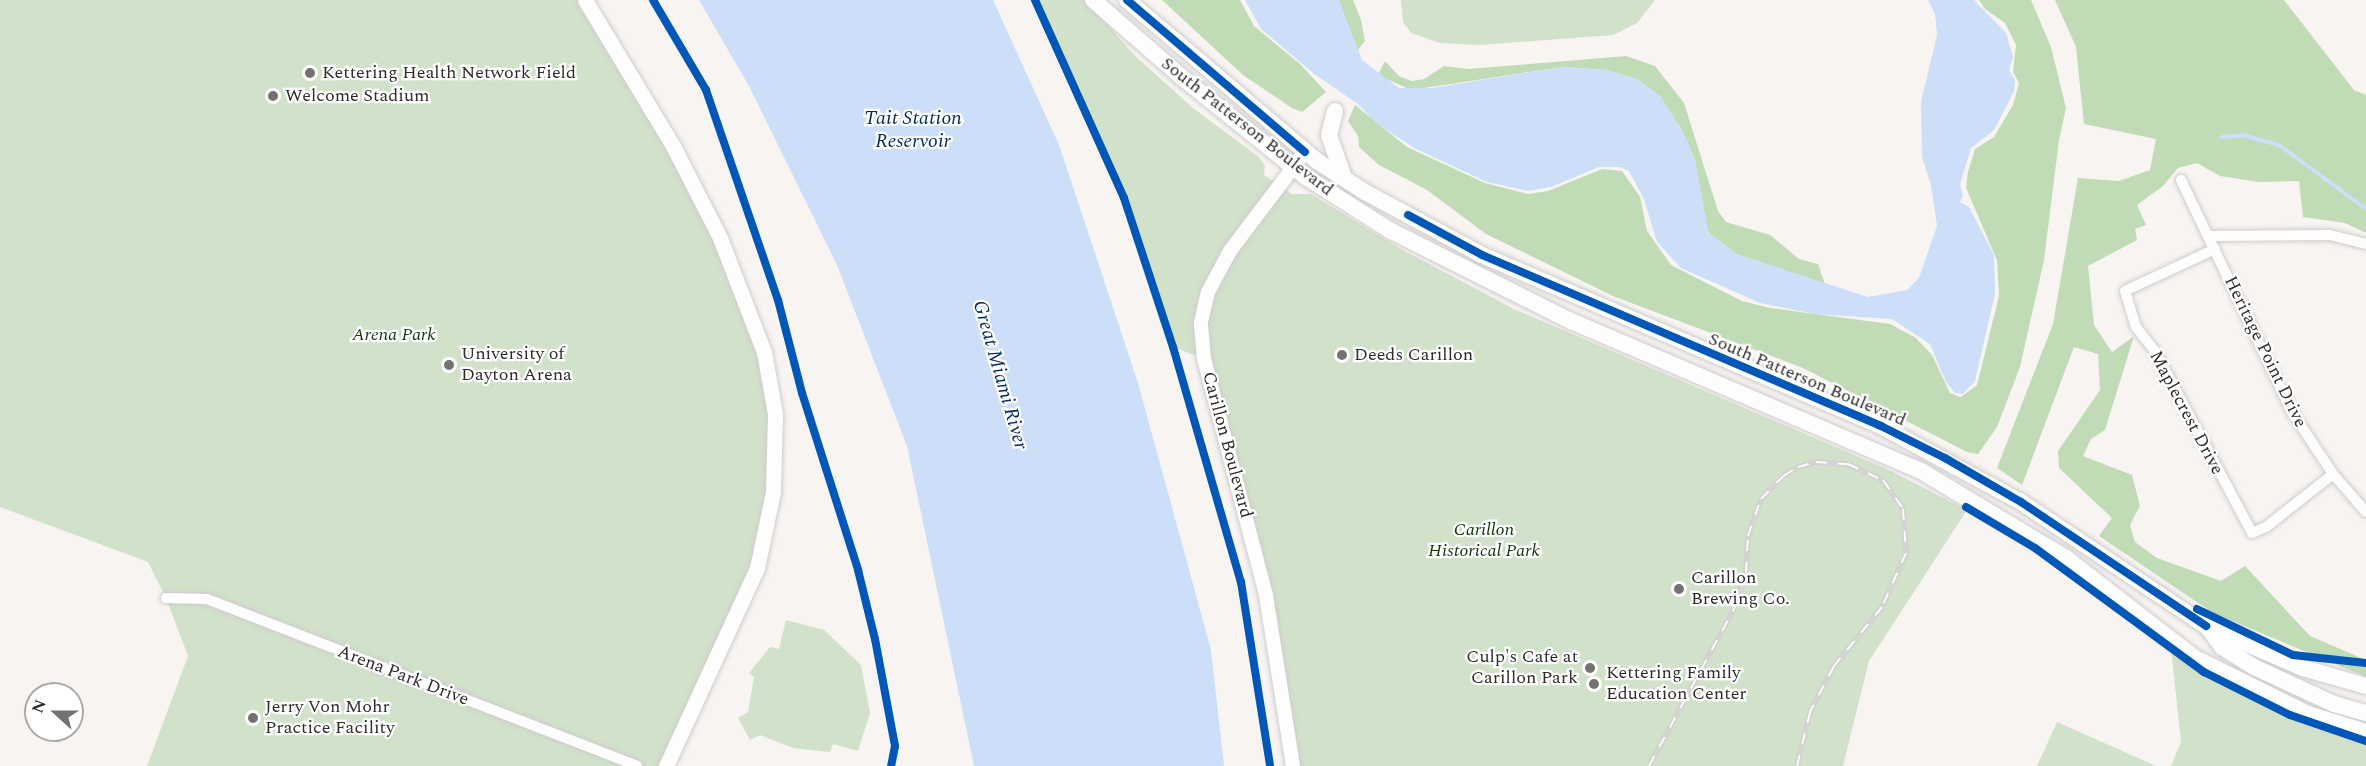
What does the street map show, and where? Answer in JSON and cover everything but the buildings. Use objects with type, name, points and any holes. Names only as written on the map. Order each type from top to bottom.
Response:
[{"type":"main road","points":[[585,0],[666,135],[720,238],[764,351],[775,414],[774,492],[757,568],[666,766]]},
{"type":"main road","name":"South Patterson Boulevard","points":[[1093,0],[1184,80],[1293,166],[1391,231],[1454,265],[1571,321],[1921,471],[2057,553],[2204,663],[2308,714],[2366,732]]},
{"type":"main road","name":"South Patterson Boulevard","points":[[1127,0],[1305,152],[1344,178],[1482,255],[1881,426],[1945,458],[2036,512],[2206,626],[2303,668],[2366,686]]},
{"type":"main road","points":[[1335,111],[1329,135],[1344,178]]},
{"type":"main road","points":[[2206,626],[2223,647],[2254,667],[2334,704],[2366,713]]},
{"type":"street","name":"Carillon Boulevard","points":[[1293,766],[1266,595],[1204,359],[1201,322],[1208,292],[1218,271],[1305,152]]},
{"type":"street","name":"Heritage Point Drive","points":[[2181,180],[2292,412],[2333,474],[2366,513]]},
{"type":"street","points":[[2209,236],[2330,235],[2366,244]]},
{"type":"street","name":"Maplecrest Drive","points":[[2215,249],[2126,291],[2136,327],[2156,353],[2252,533],[2266,527],[2333,474]]},
{"type":"street","name":"Arena Park Drive","points":[[166,598],[207,599],[637,766]]},
{"type":"green space","name":"Arena Park","points":[[0,0],[585,0],[703,202],[769,372],[767,534],[666,766],[147,766],[188,656],[166,598],[148,562],[0,507]]},
{"type":"green space","name":"Carillon Historical Park","points":[[1032,0],[1086,0],[1134,55],[1193,108],[1259,157],[1265,166],[1264,175],[1292,194],[1311,194],[1399,248],[1514,309],[1889,470],[1967,510],[1869,661],[1843,766],[1293,766],[1277,657],[1204,359],[1173,347],[1124,198]]},
{"type":"green space","points":[[1162,0],[1240,0],[1254,26],[1300,64],[1326,92],[1302,112],[1292,108],[1243,75]]},
{"type":"green space","points":[[1339,0],[1353,0],[1361,20],[1365,41],[1357,51]]},
{"type":"green space","points":[[1401,0],[1655,0],[1637,23],[1613,35],[1480,45],[1440,43],[1411,33],[1403,22]]},
{"type":"green space","points":[[1979,0],[2031,0],[2051,47],[2066,108],[2059,140],[2044,260],[2020,367],[1997,427],[1978,454],[1967,452],[1803,368],[1613,296],[1486,234],[1427,190],[1379,165],[1359,147],[1358,136],[1348,121],[1355,105],[1407,147],[1485,183],[1528,194],[1548,191],[1602,169],[1622,171],[1640,197],[1647,231],[1671,265],[1742,301],[1770,308],[1890,324],[1916,338],[1932,355],[1950,393],[1961,397],[1977,385],[1999,296],[1997,260],[1966,188],[1968,172],[1975,149],[1994,137],[2013,105],[2019,83],[2013,72],[2016,45],[2005,23],[1985,9]]},
{"type":"green space","points":[[2055,0],[2284,0],[2354,90],[2366,95],[2366,233],[2345,223],[2303,217],[2299,181],[2259,182],[2220,176],[2197,163],[2178,168],[2163,186],[2137,205],[2146,225],[2135,229],[2137,240],[2088,266],[2094,325],[2112,352],[2134,336],[2105,430],[2091,439],[2083,456],[2132,475],[2140,506],[2130,525],[2135,542],[2157,558],[2221,581],[2245,566],[2310,636],[2366,660],[2366,677],[2213,613],[2099,536],[2112,518],[2059,468],[2058,451],[2100,390],[2098,354],[2074,347],[2022,485],[1997,468],[2053,324],[2078,178],[2119,181],[2150,170],[2156,139],[2084,124],[2076,47]]},
{"type":"green space","points":[[1626,56],[1655,66],[1684,103],[1718,211],[1726,222],[1770,235],[1799,259],[1818,264],[1825,284],[1736,254],[1708,232],[1695,161],[1684,134],[1660,96],[1637,79],[1606,70],[1562,67],[1411,90],[1378,75],[1385,61],[1399,76],[1412,81],[1424,79],[1444,66],[1469,69]]},
{"type":"green space","points":[[786,620],[824,630],[861,665],[870,713],[858,751],[833,744],[830,752],[793,748],[760,735],[750,740],[738,718],[748,712],[754,677],[749,673],[770,647],[779,649]]},
{"type":"green space","points":[[2170,639],[2195,658],[2366,732],[2366,766],[2171,766],[2181,742]]},
{"type":"green space","points":[[2057,722],[2156,766],[2037,766]]},
{"type":"water","name":"Tait Station Reservoir","points":[[699,0],[993,0],[1059,145],[1138,383],[1211,650],[1224,766],[974,766],[907,446],[837,265],[750,88]]},
{"type":"water","points":[[1245,0],[1339,0],[1362,60],[1399,88],[1432,88],[1562,67],[1606,70],[1637,79],[1660,96],[1684,134],[1695,161],[1708,232],[1736,254],[1868,297],[1907,290],[1919,278],[1937,226],[1931,185],[1922,157],[1921,102],[1937,35],[1935,14],[1928,0],[1974,0],[2006,33],[2013,57],[2009,70],[2015,80],[2014,91],[1994,130],[1971,148],[1960,184],[1963,196],[1960,202],[1969,207],[1994,255],[1995,294],[1975,381],[1963,394],[1955,393],[1946,382],[1930,344],[1892,319],[1815,314],[1760,303],[1681,268],[1657,242],[1644,199],[1629,171],[1620,167],[1599,167],[1551,187],[1528,191],[1487,182],[1414,148],[1375,122],[1358,104],[1313,73],[1261,29]]},
{"type":"waterway","points":[[2222,137],[2243,135],[2279,145],[2366,209]]},
{"type":"railway","points":[[1649,766],[1735,607],[1746,573],[1748,536],[1761,499],[1783,476],[1798,467],[1816,462],[1848,464],[1883,480],[1903,509],[1906,553],[1882,607],[1834,666],[1810,712],[1797,766]]},
{"type":"cycle path","points":[[653,0],[706,90],[778,300],[802,393],[858,570],[875,639],[895,746],[891,766]]},
{"type":"cycle path","points":[[1035,0],[1124,198],[1173,347],[1241,582],[1270,766]]},
{"type":"cycle path","points":[[1127,0],[1305,152]]},
{"type":"cycle path","points":[[1408,215],[1482,255],[1881,426],[1945,458],[2021,502],[2206,626]]},
{"type":"cycle path","points":[[1966,507],[2035,548],[2204,672],[2290,715],[2366,741]]},
{"type":"cycle path","points":[[2197,609],[2293,655],[2366,663]]},
{"type":"place","name":"Kettering Health Network Field","points":[[310,73]]},
{"type":"place","name":"Welcome Stadium","points":[[273,96]]},
{"type":"place","name":"Deeds Carillon","points":[[1342,355]]},
{"type":"place","name":"University of Dayton Arena","points":[[449,365]]},
{"type":"place","name":"Carillon Brewing Co.","points":[[1679,589]]},
{"type":"place","name":"Culp's Cafe at Carillon Park","points":[[1590,668]]},
{"type":"place","name":"Kettering Family Education Center","points":[[1594,684]]},
{"type":"place","name":"Jerry Von Mohr Practice Facility","points":[[253,718]]},
{"type":"water label","name":"Great Miami River","points":[[1000,375]]}]
